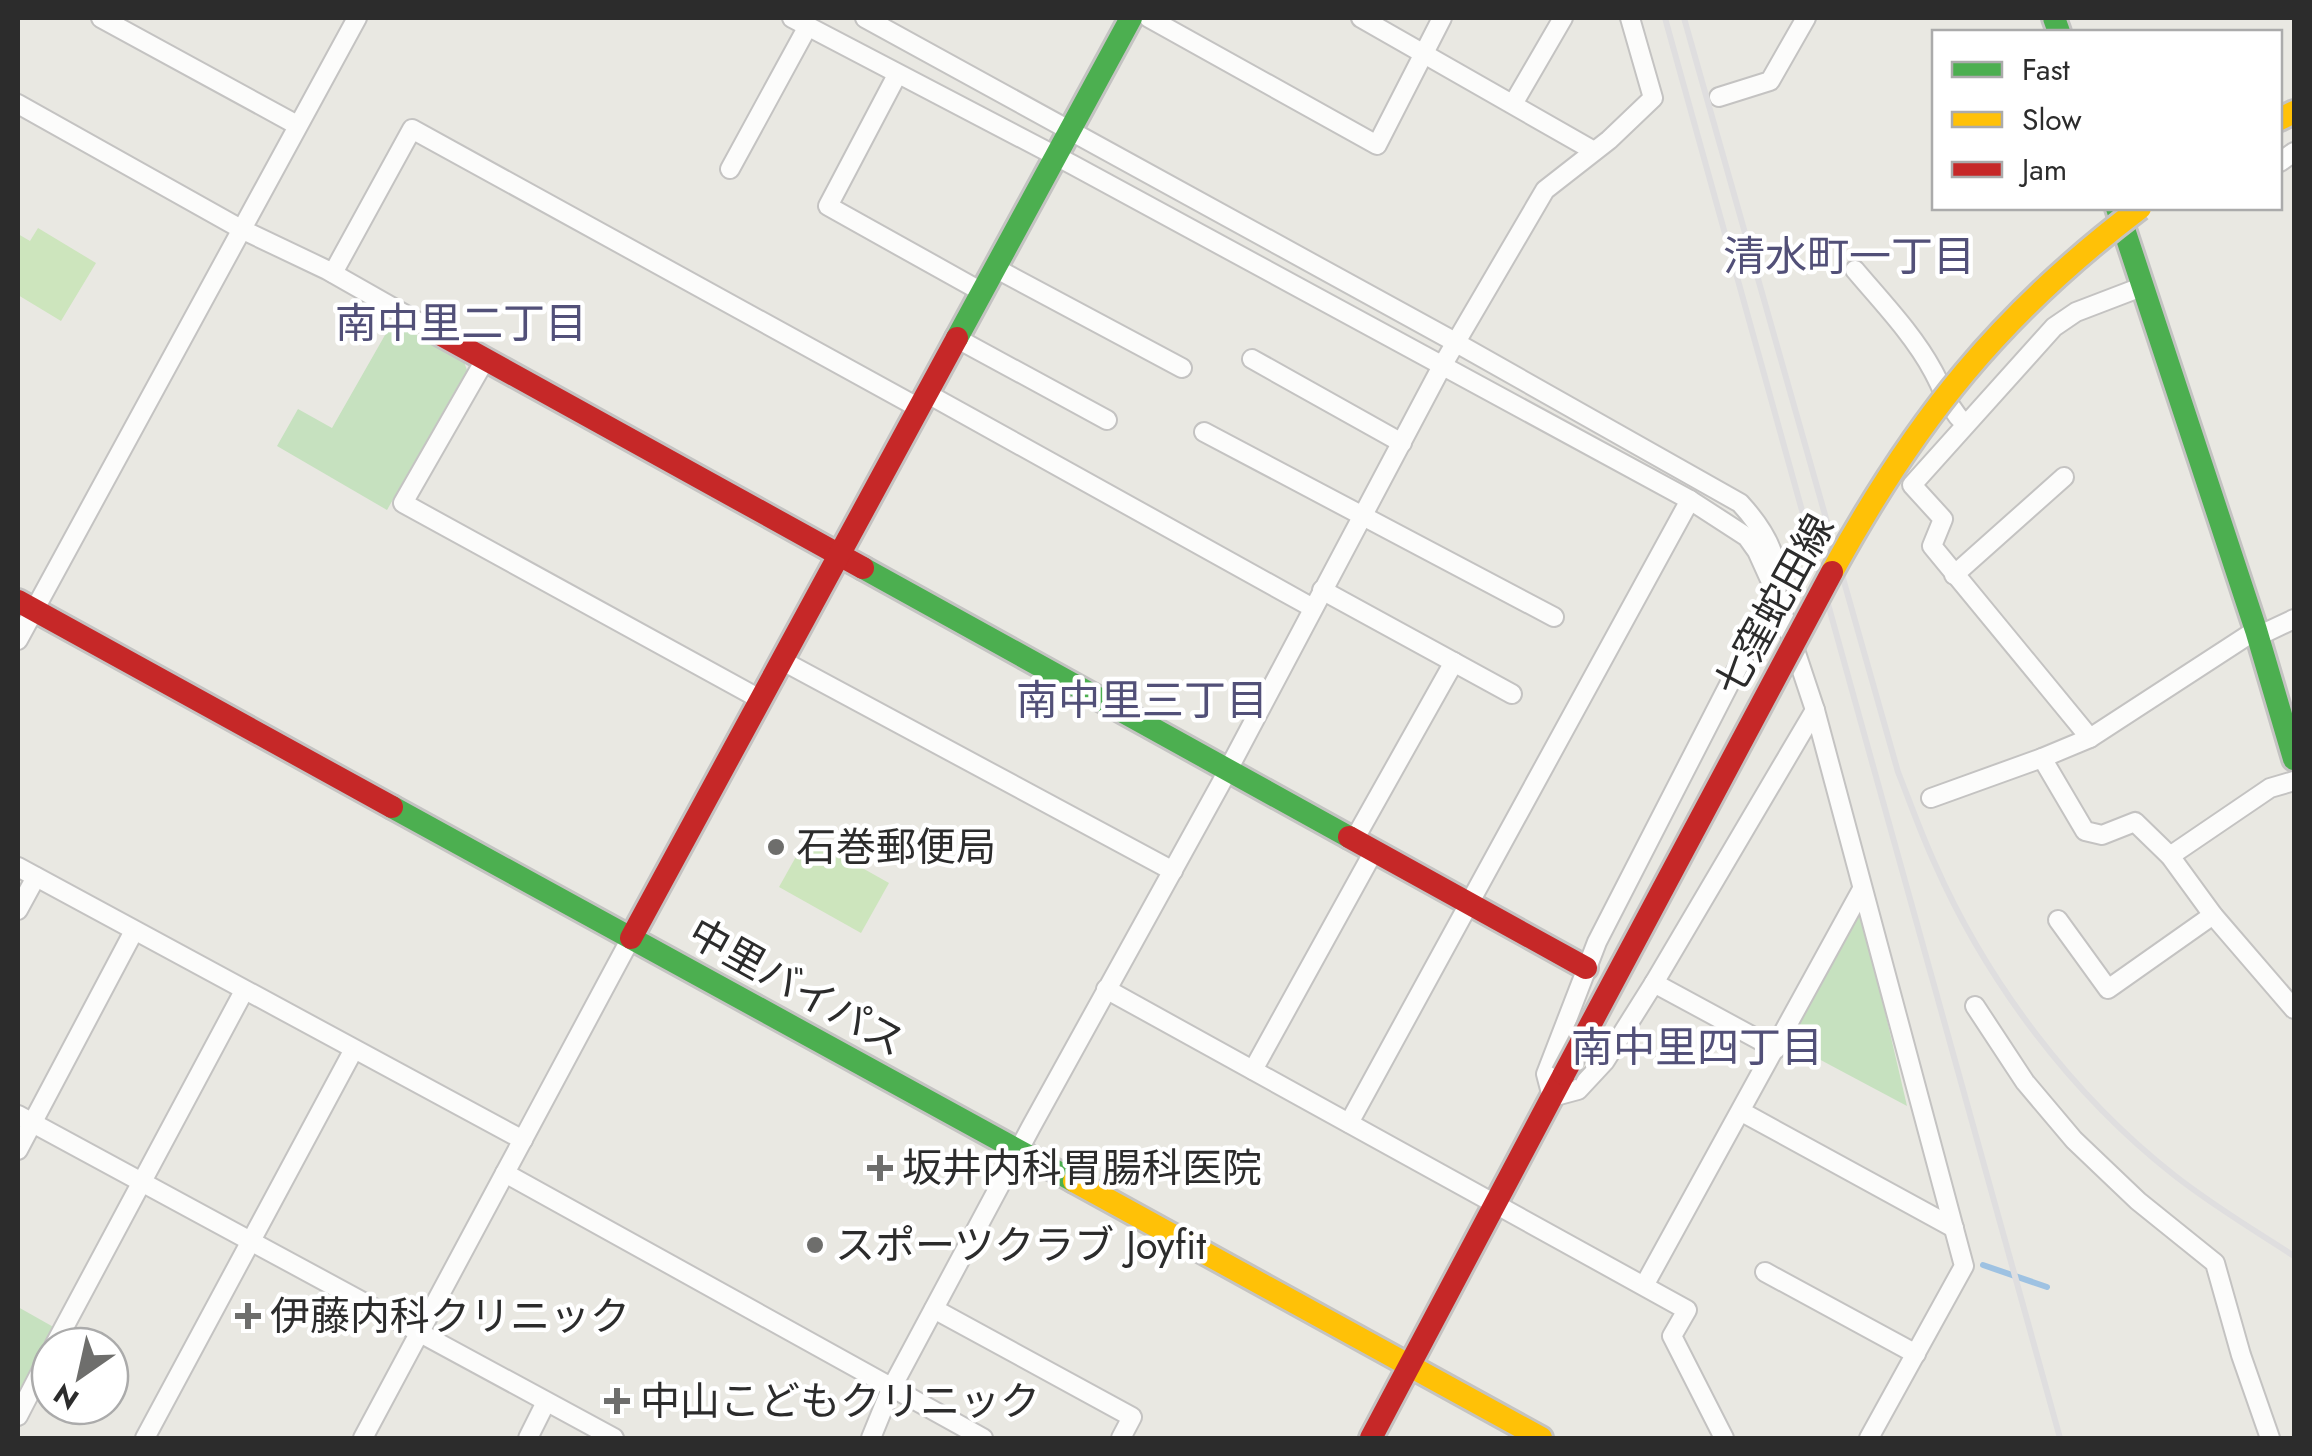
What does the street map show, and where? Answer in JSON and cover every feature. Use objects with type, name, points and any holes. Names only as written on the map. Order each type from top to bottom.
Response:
[{"type":"street","points":[[101,18],[297,125]]},
{"type":"street","points":[[18,640],[26,605],[241,229],[356,18]]},
{"type":"street","points":[[865,18],[1740,503],[1764,534],[1780,575],[1776,593],[1586,968],[1546,1074],[1552,1097],[1578,1090],[1604,1061],[1815,710]]},
{"type":"street","points":[[363,1438],[780,660],[1131,18]]},
{"type":"street","points":[[1149,18],[1377,145],[1442,18]]},
{"type":"street","points":[[1361,18],[1594,151]]},
{"type":"street","points":[[1514,104],[1563,18]]},
{"type":"street","points":[[870,1438],[891,1389],[1173,872],[1442,366],[1545,190],[1653,98],[1630,18]]},
{"type":"street","points":[[1719,97],[1770,82],[1806,18]]},
{"type":"street","points":[[730,170],[800,22],[1056,156],[1690,500],[1747,537],[1776,593],[1815,710],[1964,1266],[1869,1438]]},
{"type":"street","points":[[896,75],[828,206],[982,292]]},
{"type":"street","points":[[18,104],[241,229],[333,273],[1586,968]]},
{"type":"street","points":[[333,273],[412,129],[1312,608]]},
{"type":"street","points":[[2118,210],[2257,633],[2294,759]]},
{"type":"street","name":"七窪蛇田線","points":[[1370,1438],[1786,657],[1893,469],[1936,405],[2034,296],[2100,237],[2137,210]]},
{"type":"street","points":[[995,268],[1182,368]]},
{"type":"street","points":[[1855,270],[1905,331],[1932,370],[1950,410],[1966,424]]},
{"type":"street","points":[[2090,738],[1932,546],[1943,519],[1912,486],[2054,327],[2076,312],[2144,286]]},
{"type":"street","points":[[956,338],[1107,420]]},
{"type":"street","points":[[1252,359],[1402,443]]},
{"type":"street","points":[[486,360],[403,504],[760,699]]},
{"type":"street","points":[[1204,432],[1554,617]]},
{"type":"street","points":[[1954,574],[2064,477]]},
{"type":"street","points":[[1348,1123],[1690,500]]},
{"type":"street","points":[[1322,590],[1512,694]]},
{"type":"street","name":"中里バイパス","points":[[26,605],[1541,1438]]},
{"type":"street","points":[[1931,798],[2090,738],[2257,633],[2294,619]]},
{"type":"street","points":[[780,660],[1173,872]]},
{"type":"street","points":[[1253,1070],[1454,662]]},
{"type":"street","points":[[2042,758],[2084,831],[2102,835],[2136,822],[2170,856],[2213,915],[2294,1009]]},
{"type":"street","points":[[2170,856],[2270,788],[2294,781]]},
{"type":"street","points":[[18,867],[523,1140]]},
{"type":"street","points":[[18,910],[36,877]]},
{"type":"street","points":[[1645,1284],[1861,891]]},
{"type":"street","points":[[2058,920],[2108,989],[2213,915]]},
{"type":"street","points":[[18,1150],[25,1119],[134,931]]},
{"type":"street","points":[[1654,983],[1776,1049]]},
{"type":"street","points":[[1106,989],[1688,1310],[1672,1336],[1724,1438]]},
{"type":"street","points":[[65,1326],[244,991]]},
{"type":"street","points":[[1975,1006],[2024,1082],[2074,1140],[2138,1201],[2215,1263],[2270,1438]]},
{"type":"street","points":[[145,1438],[353,1051]]},
{"type":"street","points":[[1742,1112],[1954,1228]]},
{"type":"street","points":[[25,1119],[614,1438]]},
{"type":"street","points":[[505,1173],[982,1438]]},
{"type":"street","points":[[1764,1272],[1916,1354]]},
{"type":"street","points":[[934,1309],[1132,1417],[1121,1438]]},
{"type":"street","points":[[18,1416],[30,1393]]},
{"type":"street","points":[[528,1438],[546,1402]]},
{"type":"green space","points":[[38,228],[96,263],[61,321],[18,295],[18,234],[30,241]]},
{"type":"green space","points":[[393,321],[464,362],[467,370],[387,510],[277,446],[298,409],[332,428]]},
{"type":"green space","points":[[807,837],[889,883],[861,933],[779,887]]},
{"type":"green space","points":[[1860,904],[1907,1106],[1785,1041]]},
{"type":"green space","points":[[18,1307],[52,1326],[30,1326],[30,1380],[18,1403]]},
{"type":"waterway","points":[[1983,1265],[2047,1287]]},
{"type":"railway","points":[[1665,18],[2060,1438]]},
{"type":"railway","points":[[1684,18],[1898,772],[1956,908],[2036,1034],[2101,1109],[2188,1186],[2294,1256]]},
{"type":"traffic: fast","points":[[957,338],[1131,18]]},
{"type":"traffic: fast","points":[[2054,18],[2058,30]]},
{"type":"traffic: fast","points":[[2118,210],[2256,630],[2294,759]]},
{"type":"traffic: fast","points":[[863,568],[1349,837]]},
{"type":"traffic: fast","points":[[392,807],[1074,1181]]},
{"type":"traffic: slow","points":[[2282,118],[2294,112]]},
{"type":"traffic: slow","points":[[1832,572],[1896,465],[1965,372],[2045,288],[2138,210]]},
{"type":"traffic: slow","points":[[1074,1181],[1541,1438]]},
{"type":"traffic: jam","points":[[436,332],[863,568]]},
{"type":"traffic: jam","points":[[631,938],[957,338]]},
{"type":"traffic: jam","points":[[1564,1074],[1832,572]]},
{"type":"traffic: jam","points":[[18,601],[392,807]]},
{"type":"traffic: jam","points":[[1349,837],[1586,968]]},
{"type":"traffic: jam","points":[[1371,1438],[1564,1074]]},
{"type":"place","name":"石巻郵便局","points":[[776,847]]},
{"type":"place","name":"坂井内科胃腸科医院","points":[[880,1168]]},
{"type":"place","name":"スポーツクラブ Joyfit","points":[[815,1245]]},
{"type":"place","name":"伊藤内科クリニック","points":[[248,1316]]},
{"type":"place","name":"中山こどもクリニック","points":[[617,1401]]},
{"type":"district","name":"清水町一丁目","points":[[1849,256]]},
{"type":"district","name":"南中里二丁目","points":[[461,323]]},
{"type":"district","name":"南中里三丁目","points":[[1142,700]]},
{"type":"district","name":"南中里四丁目","points":[[1697,1047]]}]
